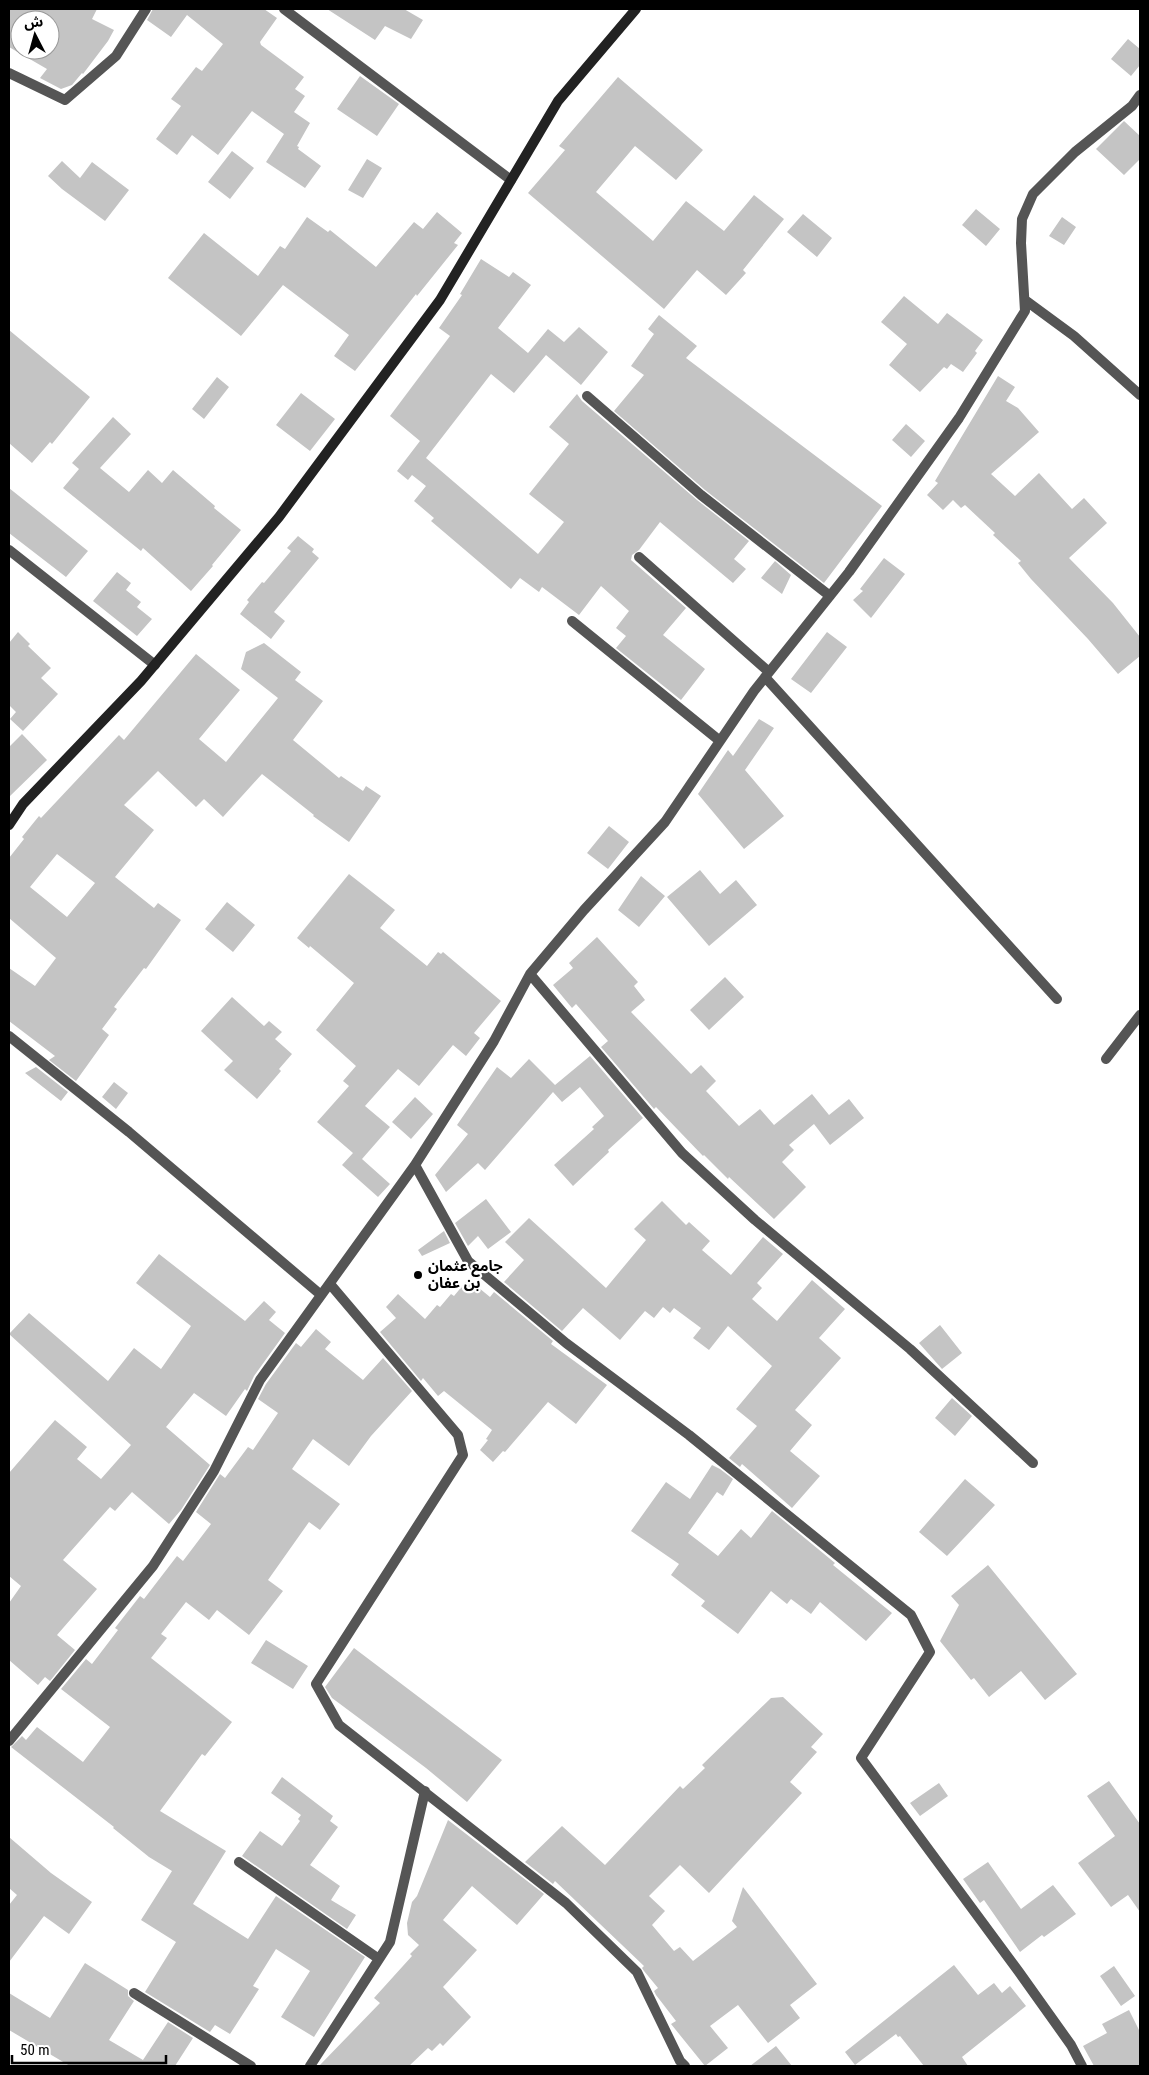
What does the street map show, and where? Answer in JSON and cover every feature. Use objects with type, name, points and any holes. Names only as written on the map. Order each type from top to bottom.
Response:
[{"type":"street","points":[[9,72],[65,100],[116,56],[146,9]]},
{"type":"street","points":[[284,9],[511,180]]},
{"type":"street","points":[[9,825],[23,804],[155,665],[279,517],[440,300],[558,101],[636,9]]},
{"type":"street","points":[[9,1741],[153,1566],[214,1471],[260,1380],[414,1165],[494,1041],[530,974],[584,910],[666,822],[767,675],[830,596],[960,418],[1025,310],[1021,242],[1022,219],[1033,194],[1075,152],[1132,106],[1140,95]]},
{"type":"street","points":[[1025,300],[1074,336],[1140,395]]},
{"type":"street","points":[[587,396],[701,495],[830,596]]},
{"type":"street","points":[[9,550],[155,665]]},
{"type":"street","points":[[639,557],[767,675],[1057,1000]]},
{"type":"street","points":[[572,621],[720,741]]},
{"type":"street","points":[[530,974],[682,1153],[755,1220],[910,1349],[1033,1463]]},
{"type":"street","points":[[1106,1059],[1140,1015]]},
{"type":"street","points":[[9,1036],[129,1132],[321,1295]]},
{"type":"street","points":[[414,1165],[468,1261],[566,1343],[689,1435],[911,1615],[930,1652],[861,1758],[1019,1972],[1071,2045],[1082,2066]]},
{"type":"street","points":[[330,1284],[458,1435],[463,1455],[316,1684],[339,1725],[566,1903],[636,1972],[680,2061],[685,2066]]},
{"type":"street","points":[[310,2066],[390,1942],[425,1791]]},
{"type":"street","points":[[240,1862],[379,1960]]},
{"type":"street","points":[[134,1993],[251,2066]]},
{"type":"building","points":[[9,9],[97,9],[92,19],[114,30],[83,74],[72,85],[61,89],[40,78],[47,69],[31,60],[60,60],[60,10],[10,10],[10,48]]},
{"type":"building","points":[[153,9],[264,9],[277,18],[260,42],[261,45],[304,77],[295,89],[305,96],[294,112],[310,123],[297,146],[299,147],[298,149],[321,166],[305,188],[266,162],[284,134],[252,111],[218,155],[192,135],[177,155],[156,139],[181,106],[171,99],[196,67],[202,71],[223,44],[187,15],[171,37],[147,20]]},
{"type":"building","points":[[327,9],[404,9],[423,20],[411,39],[385,26],[375,40]]},
{"type":"building","points":[[1128,39],[1140,49],[1140,65],[1131,76],[1111,59]]},
{"type":"building","points":[[360,76],[399,104],[377,136],[337,109]]},
{"type":"building","points":[[618,77],[703,150],[676,180],[635,146],[596,192],[653,241],[686,201],[724,231],[754,195],[784,219],[743,270],[746,273],[726,295],[697,270],[664,309],[528,193],[565,150],[559,146]]},
{"type":"building","points":[[1124,121],[1140,136],[1140,159],[1124,175],[1096,149]]},
{"type":"building","points":[[232,151],[254,168],[230,199],[208,182]]},
{"type":"building","points":[[367,159],[382,168],[363,198],[348,190]]},
{"type":"building","points":[[62,161],[80,178],[92,162],[129,190],[105,221],[62,189],[48,176]]},
{"type":"building","points":[[976,209],[1000,229],[986,246],[962,225]]},
{"type":"building","points":[[437,212],[462,233],[454,243],[458,245],[417,296],[416,294],[355,371],[334,356],[349,335],[283,285],[241,336],[168,278],[204,233],[258,276],[280,246],[285,249],[307,217],[328,232],[330,230],[376,267],[414,222],[423,229]]},
{"type":"building","points":[[803,214],[832,238],[817,257],[787,232]]},
{"type":"building","points":[[1062,217],[1076,227],[1064,245],[1049,236]]},
{"type":"building","points":[[481,259],[509,277],[513,272],[531,285],[498,328],[528,353],[548,329],[564,342],[579,327],[608,352],[581,385],[546,355],[514,393],[491,374],[426,458],[538,554],[564,522],[529,494],[569,444],[549,427],[577,394],[582,401],[697,500],[749,541],[734,559],[746,569],[733,583],[660,522],[639,550],[632,555],[631,560],[686,608],[663,635],[705,669],[681,700],[616,648],[626,636],[616,628],[629,611],[601,586],[579,615],[542,587],[539,592],[520,578],[511,589],[431,521],[434,518],[414,501],[426,486],[412,475],[408,480],[397,471],[420,441],[390,416],[450,336],[439,328],[462,295],[460,294]]},
{"type":"building","points":[[904,296],[938,324],[947,313],[983,340],[975,351],[977,353],[963,372],[951,364],[947,369],[944,367],[920,392],[889,365],[907,344],[881,322]]},
{"type":"building","points":[[659,315],[697,346],[686,358],[882,506],[824,583],[705,490],[614,411],[644,375],[631,366],[654,334],[648,329]]},
{"type":"building","points":[[9,330],[90,397],[52,444],[50,442],[32,463],[9,443]]},
{"type":"building","points":[[998,376],[1015,387],[1006,401],[1018,408],[1039,432],[991,474],[1015,496],[1039,473],[1072,509],[1084,498],[1107,523],[1069,558],[1113,603],[1140,637],[1140,656],[1118,674],[1088,639],[1031,579],[1018,563],[1021,561],[993,535],[995,533],[965,505],[961,508],[953,500],[943,510],[927,495],[938,483],[935,481]]},
{"type":"building","points":[[217,377],[229,387],[204,419],[192,409]]},
{"type":"building","points":[[301,393],[335,419],[310,451],[276,425]]},
{"type":"building","points":[[113,417],[131,434],[100,468],[129,492],[148,470],[162,483],[173,470],[241,530],[191,591],[143,548],[141,551],[63,488],[79,469],[72,463]]},
{"type":"building","points":[[906,424],[925,441],[911,457],[892,440]]},
{"type":"building","points":[[9,488],[88,551],[66,577],[9,533]]},
{"type":"building","points":[[298,536],[314,549],[312,552],[319,558],[274,612],[285,621],[271,639],[240,614],[249,602],[247,600],[291,551],[287,548]]},
{"type":"building","points":[[884,558],[905,574],[871,618],[853,600],[863,591],[860,589]]},
{"type":"building","points":[[775,561],[791,575],[782,594],[761,578]]},
{"type":"building","points":[[117,572],[131,583],[126,590],[141,602],[137,607],[152,619],[137,636],[93,601]]},
{"type":"building","points":[[18,632],[30,644],[28,646],[51,668],[41,678],[58,694],[23,731],[10,719],[16,712],[9,705],[9,643]]},
{"type":"building","points":[[827,632],[847,647],[811,693],[791,679]]},
{"type":"building","points":[[264,643],[301,672],[295,680],[323,701],[293,740],[339,778],[341,776],[363,791],[366,786],[381,796],[349,842],[313,816],[262,774],[223,817],[204,799],[196,807],[158,771],[124,805],[154,830],[115,877],[154,908],[158,903],[181,920],[146,969],[144,968],[114,1007],[117,1009],[102,1029],[109,1035],[76,1081],[49,1060],[55,1056],[9,1021],[9,968],[35,986],[56,958],[9,918],[9,858],[24,839],[22,837],[39,816],[41,818],[119,735],[124,740],[196,654],[240,690],[199,739],[226,762],[278,698],[241,669],[246,652]],"holes":[[[57,854],[95,883],[67,917],[30,887]]]},
{"type":"building","points":[[759,719],[774,728],[745,770],[784,816],[744,849],[698,794],[728,750],[733,756]]},
{"type":"building","points":[[22,734],[47,760],[9,797],[9,747]]},
{"type":"building","points":[[609,826],[629,842],[608,869],[587,853]]},
{"type":"building","points":[[700,870],[720,894],[736,880],[757,905],[709,946],[667,897]]},
{"type":"building","points":[[349,874],[395,910],[380,928],[427,966],[438,952],[441,954],[443,952],[501,1001],[474,1033],[480,1038],[466,1056],[453,1045],[419,1086],[398,1069],[365,1106],[390,1127],[362,1159],[390,1184],[378,1197],[342,1165],[353,1153],[317,1122],[349,1086],[343,1081],[356,1066],[316,1030],[354,983],[310,946],[309,948],[297,938]]},
{"type":"building","points":[[641,876],[665,896],[639,927],[618,910]]},
{"type":"building","points":[[227,902],[255,925],[233,952],[205,929]]},
{"type":"building","points":[[597,937],[638,982],[634,986],[645,1000],[631,1012],[691,1074],[701,1065],[716,1081],[706,1091],[739,1126],[760,1109],[774,1125],[812,1094],[829,1115],[849,1099],[864,1118],[830,1145],[814,1124],[789,1145],[794,1150],[782,1162],[806,1187],[774,1219],[729,1177],[728,1179],[703,1156],[656,1107],[654,1109],[601,1047],[608,1041],[576,1004],[572,1008],[553,985],[573,968],[569,963]]},
{"type":"building","points":[[725,977],[744,997],[709,1030],[690,1010]]},
{"type":"building","points":[[232,997],[264,1026],[269,1021],[282,1032],[275,1039],[292,1054],[279,1069],[281,1071],[257,1099],[224,1070],[233,1061],[201,1031]]},
{"type":"building","points":[[590,1056],[643,1118],[573,1186],[554,1165],[594,1129],[592,1127],[604,1116],[580,1087],[562,1102],[553,1092],[485,1170],[478,1163],[446,1192],[435,1175],[468,1134],[457,1125],[497,1067],[511,1078],[529,1059],[555,1085]]},
{"type":"building","points":[[36,1067],[68,1092],[61,1101],[25,1073]]},
{"type":"building","points":[[114,1082],[128,1093],[116,1109],[102,1097]]},
{"type":"building","points":[[415,1097],[433,1114],[411,1139],[392,1122]]},
{"type":"building","points":[[486,1199],[511,1232],[488,1249],[478,1236],[468,1246],[455,1223]]},
{"type":"building","points":[[662,1201],[686,1225],[689,1222],[710,1241],[702,1250],[731,1275],[763,1237],[783,1254],[757,1283],[762,1288],[752,1299],[777,1321],[812,1280],[845,1309],[819,1338],[841,1358],[795,1410],[812,1425],[790,1451],[820,1476],[792,1508],[742,1464],[740,1467],[729,1458],[757,1426],[736,1409],[772,1366],[728,1326],[709,1350],[693,1338],[701,1328],[674,1308],[670,1313],[663,1307],[654,1318],[645,1311],[620,1340],[583,1308],[562,1331],[504,1282],[524,1260],[505,1242],[529,1218],[606,1288],[646,1240],[634,1229]]},
{"type":"building","points":[[444,1231],[450,1243],[422,1256],[418,1250]]},
{"type":"building","points":[[159,1254],[245,1321],[264,1301],[276,1312],[269,1320],[285,1333],[254,1376],[247,1391],[245,1389],[226,1416],[194,1393],[166,1427],[210,1465],[181,1510],[169,1524],[132,1492],[115,1511],[110,1507],[63,1560],[97,1589],[57,1635],[75,1650],[50,1681],[45,1677],[38,1685],[9,1660],[9,1603],[21,1586],[9,1576],[9,1473],[55,1420],[87,1447],[77,1459],[101,1479],[131,1445],[9,1334],[29,1313],[108,1381],[134,1348],[161,1369],[191,1326],[136,1283]]},
{"type":"building","points":[[468,1279],[490,1297],[494,1292],[553,1341],[551,1344],[607,1385],[576,1424],[548,1402],[505,1452],[503,1451],[493,1462],[480,1450],[488,1440],[486,1439],[492,1430],[444,1391],[438,1396],[423,1378],[421,1381],[380,1332],[396,1318],[386,1307],[398,1294],[425,1319],[437,1305],[440,1307],[451,1294],[454,1296]]},
{"type":"building","points":[[940,1325],[962,1353],[942,1369],[919,1343]]},
{"type":"building","points":[[316,1329],[331,1342],[325,1349],[363,1380],[383,1358],[412,1391],[371,1436],[349,1466],[313,1439],[292,1469],[340,1504],[320,1530],[309,1522],[268,1580],[283,1591],[249,1635],[217,1610],[209,1620],[186,1602],[161,1634],[167,1638],[151,1658],[232,1722],[205,1756],[202,1754],[160,1811],[226,1851],[193,1904],[248,1939],[276,1896],[365,1957],[314,2037],[281,2017],[310,1971],[276,1949],[253,1986],[259,1989],[230,2034],[215,2025],[210,2032],[145,1992],[176,1942],[141,1920],[172,1871],[149,1857],[114,1827],[11,1747],[22,1736],[26,1740],[37,1727],[83,1762],[110,1727],[61,1689],[86,1659],[92,1664],[118,1630],[115,1628],[140,1596],[144,1599],[177,1556],[183,1561],[211,1524],[196,1512],[220,1474],[225,1478],[248,1447],[253,1450],[278,1413],[258,1399],[266,1384],[296,1343],[301,1347]]},
{"type":"building","points":[[952,1398],[972,1416],[955,1436],[935,1418]]},
{"type":"building","points":[[712,1465],[733,1479],[723,1496],[717,1492],[688,1533],[718,1556],[741,1529],[751,1538],[772,1511],[835,1563],[833,1565],[892,1613],[866,1641],[820,1602],[811,1614],[791,1599],[787,1604],[771,1591],[738,1634],[701,1606],[705,1601],[671,1575],[679,1564],[631,1531],[666,1482],[690,1499]]},
{"type":"building","points":[[965,1479],[995,1505],[947,1556],[919,1532]]},
{"type":"building","points":[[988,1565],[1077,1674],[1045,1700],[1021,1671],[989,1697],[974,1678],[971,1680],[940,1641],[959,1605],[951,1596]]},
{"type":"building","points":[[266,1640],[308,1666],[293,1689],[251,1663]]},
{"type":"building","points":[[354,1648],[502,1760],[467,1802],[426,1768],[332,1698],[325,1687]]},
{"type":"building","points":[[783,1697],[823,1734],[811,1747],[817,1752],[790,1782],[802,1793],[709,1893],[680,1865],[649,1896],[665,1911],[652,1925],[674,1951],[680,1947],[693,1961],[737,1927],[732,1921],[743,1887],[817,1984],[790,2005],[800,2018],[768,2043],[738,2005],[710,2026],[728,2048],[705,2066],[671,2024],[676,2021],[656,1995],[654,1991],[658,1988],[642,1968],[644,1966],[555,1881],[553,1884],[525,1862],[562,1826],[605,1865],[680,1786],[683,1789],[705,1768],[702,1765],[771,1698]]},
{"type":"building","points":[[282,1777],[333,1816],[330,1821],[338,1827],[310,1865],[340,1886],[331,1900],[356,1915],[347,1929],[242,1856],[260,1831],[282,1846],[300,1821],[298,1819],[301,1815],[271,1793]]},
{"type":"building","points":[[1109,1781],[1140,1824],[1140,1912],[1128,1895],[1111,1907],[1078,1863],[1115,1836],[1087,1796]]},
{"type":"building","points":[[939,1783],[948,1796],[920,1816],[910,1803]]},
{"type":"building","points":[[448,1820],[544,1894],[517,1925],[472,1886],[443,1920],[477,1950],[443,1987],[471,2017],[443,2046],[440,2043],[432,2051],[428,2048],[409,2066],[319,2066],[380,2003],[374,1998],[412,1956],[410,1954],[419,1945],[408,1935],[407,1923],[412,1902],[417,1896]]},
{"type":"building","points":[[9,1837],[51,1873],[92,1902],[69,1934],[44,1916],[9,1962],[9,1905],[17,1895],[9,1888]]},
{"type":"building","points":[[988,1862],[1021,1909],[1053,1885],[1076,1914],[1044,1937],[1042,1935],[1020,1952],[984,1900],[980,1903],[963,1879]]},
{"type":"building","points":[[85,1963],[128,1990],[128,1996],[134,2001],[109,2040],[143,2060],[168,2022],[193,2038],[175,2066],[70,2066],[9,2030],[9,1993],[50,2018]]},
{"type":"building","points":[[954,1965],[978,1995],[994,1983],[1002,1993],[1010,1986],[1026,2006],[962,2057],[968,2066],[924,2066],[900,2036],[898,2037],[896,2034],[855,2065],[845,2052]]},
{"type":"building","points":[[1114,1966],[1135,1996],[1121,2006],[1100,1976]]},
{"type":"building","points":[[1129,2010],[1140,2032],[1140,2066],[1094,2066],[1083,2046],[1107,2033],[1102,2024]]},
{"type":"building","points":[[776,2046],[792,2066],[750,2066]]},
{"type":"place","name":"جامع عثمان بن عفان","points":[[418,1275]]}]
